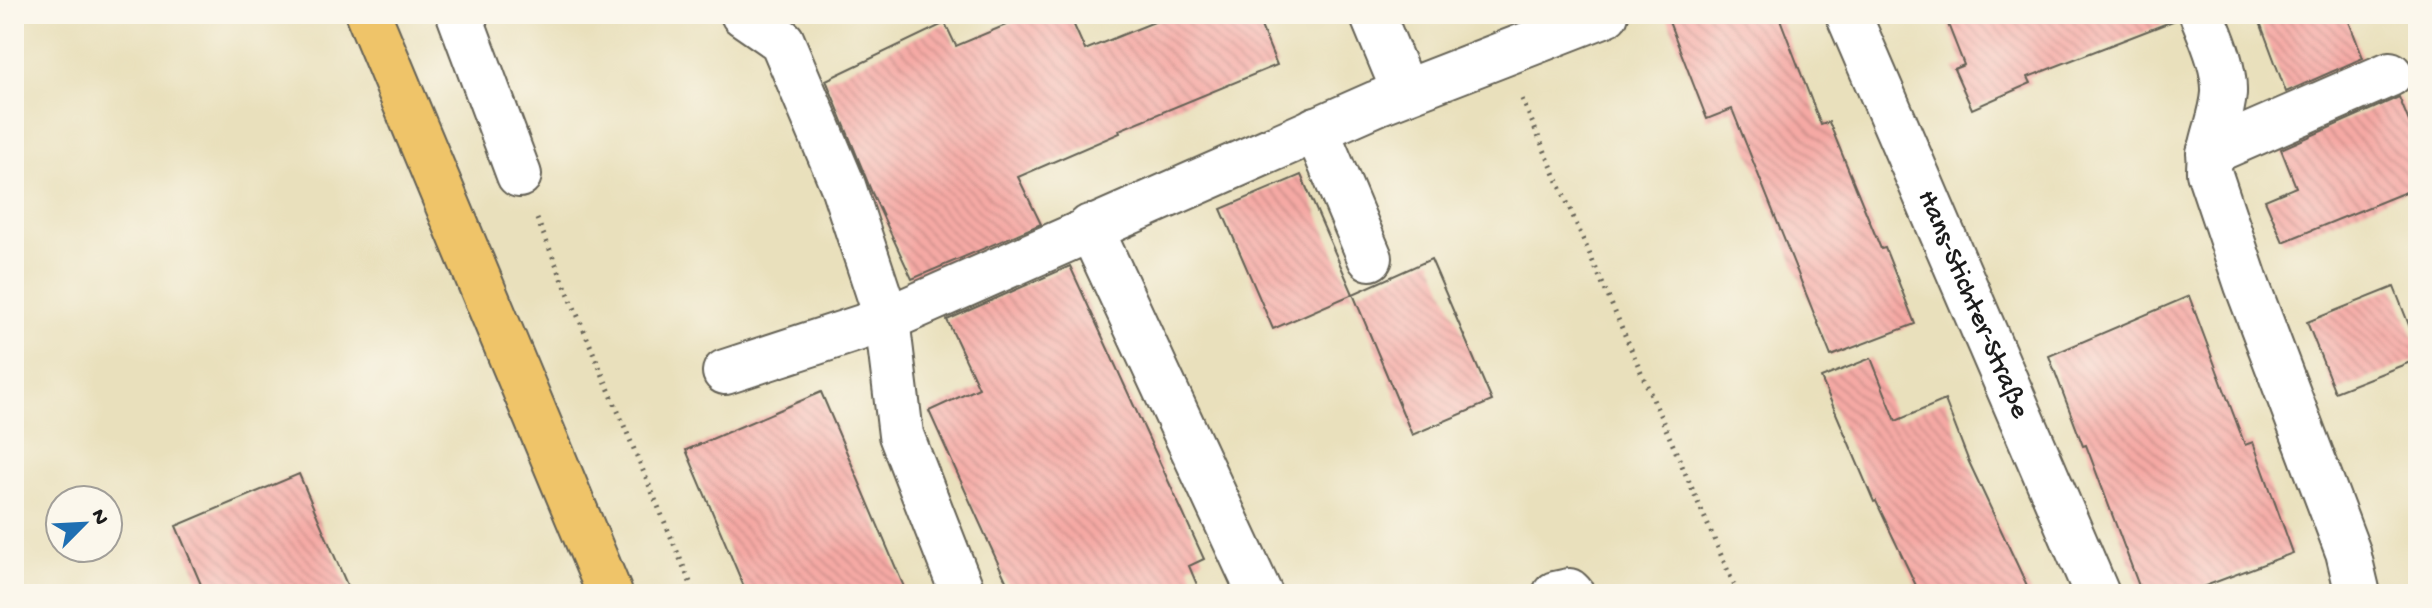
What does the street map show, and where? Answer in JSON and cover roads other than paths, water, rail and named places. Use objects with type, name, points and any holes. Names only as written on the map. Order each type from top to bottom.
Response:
[{"type":"main road","points":[[368,14],[610,594]]},
{"type":"street","points":[[459,14],[519,175]]},
{"type":"street","points":[[743,14],[782,41],[843,186],[887,319],[901,435],[963,594]]},
{"type":"street","points":[[1372,14],[1390,97]]},
{"type":"street","points":[[725,372],[887,319],[1390,97],[1606,14]]},
{"type":"street","name":"Hans-Stichter-Straße","points":[[1848,14],[2097,594]]},
{"type":"street","points":[[2202,14],[2214,45],[2224,94],[2209,153],[2209,172],[2247,285],[2348,552],[2358,594]]},
{"type":"street","points":[[2209,153],[2390,74]]},
{"type":"street","points":[[1316,129],[1370,258]]},
{"type":"street","points":[[1090,227],[1260,594]]},
{"type":"street","points":[[1555,594],[1569,591],[1572,594]]}]
